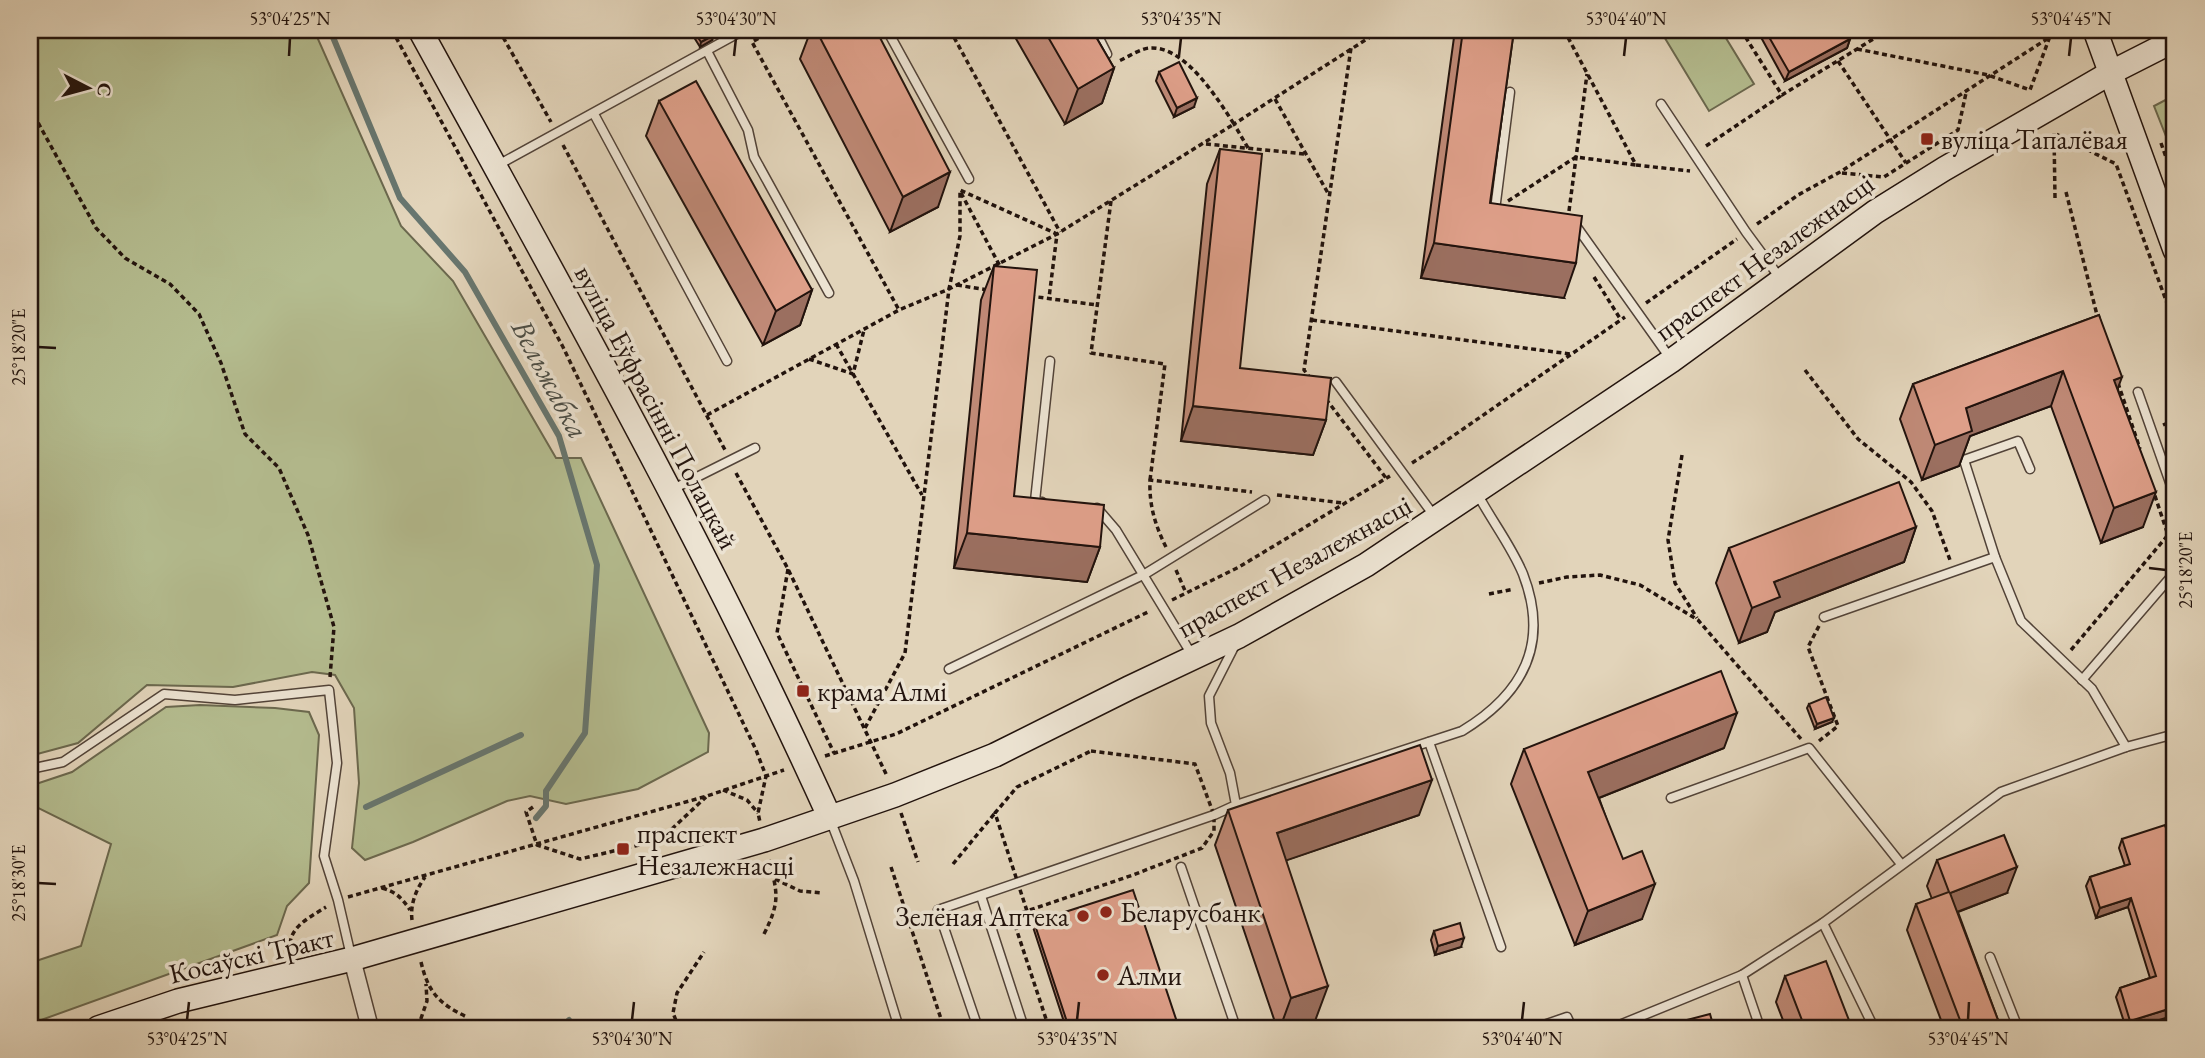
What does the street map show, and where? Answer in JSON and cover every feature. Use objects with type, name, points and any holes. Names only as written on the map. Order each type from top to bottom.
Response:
[{"type":"main road","name":"вуліца Еўфрасінні Полацкай","points":[[420,30],[670,491],[776,701],[830,818]]},
{"type":"main road","points":[[2095,30],[2175,250]]},
{"type":"main road","name":"праспект Незалежнасці","points":[[352,959],[764,840],[895,795],[995,755],[1239,636],[1366,565],[1437,519],[1671,361],[1875,212],[2112,72],[2175,40]]},
{"type":"main road","name":"Косаўскі Тракт","points":[[98,1028],[178,1001],[352,959]]},
{"type":"street","name":"Косаўскі Тракт","points":[[352,959],[370,1028]]},
{"type":"lane","points":[[495,167],[744,30]]},
{"type":"lane","points":[[887,30],[969,178]]},
{"type":"lane","points":[[1095,30],[1107,54]]},
{"type":"lane","points":[[707,51],[748,130],[754,157],[829,293]]},
{"type":"lane","points":[[1507,212],[1495,210],[1510,92]]},
{"type":"lane","points":[[1661,104],[1781,280]]},
{"type":"lane","points":[[594,114],[727,361]]},
{"type":"lane","points":[[1568,220],[1573,221],[1585,237],[1671,361]]},
{"type":"lane","points":[[1047,502],[1035,501],[1050,361]]},
{"type":"lane","points":[[1336,382],[1437,519]]},
{"type":"lane","points":[[2138,392],[2175,497]]},
{"type":"lane","points":[[2030,470],[2018,441],[1964,460],[1995,557],[2021,621],[2092,689],[2126,747]]},
{"type":"lane","points":[[670,491],[755,448]]},
{"type":"lane","points":[[978,1028],[938,910],[1214,815],[1236,805],[1462,731],[1486,717],[1509,694],[1522,676],[1533,643],[1533,605],[1521,571],[1476,492]]},
{"type":"lane","points":[[949,668],[1172,559],[1266,497]]},
{"type":"lane","points":[[1085,507],[1098,508],[1116,530],[1193,658]]},
{"type":"lane","points":[[1824,617],[1995,557]]},
{"type":"lane","points":[[2082,680],[2175,572]]},
{"type":"lane","points":[[1236,805],[1230,773],[1212,723],[1209,696],[1239,636]]},
{"type":"lane","points":[[30,769],[63,762],[164,694],[235,700],[329,690],[337,763],[324,856],[352,959]]},
{"type":"lane","points":[[1612,1028],[1742,975],[1823,923],[2001,792],[2126,747],[2175,734]]},
{"type":"lane","points":[[1429,742],[1501,947]]},
{"type":"lane","points":[[1671,798],[1809,748],[1901,863]]},
{"type":"lane","points":[[830,818],[854,881],[900,1028]]},
{"type":"lane","points":[[1181,867],[1236,1028]]},
{"type":"lane","points":[[981,896],[1024,1028]]},
{"type":"lane","points":[[1823,923],[1874,1028]]},
{"type":"lane","points":[[1990,957],[2018,1028]]},
{"type":"lane","points":[[1742,975],[1760,1028]]},
{"type":"lane","points":[[1535,1028],[1567,1017],[1572,1028]]},
{"type":"path","points":[[392,30],[563,347],[756,750],[766,776],[758,813],[777,888],[776,909],[764,934]]},
{"type":"path","points":[[499,30],[788,569],[895,795],[918,862]]},
{"type":"path","points":[[773,30],[752,42],[898,310]]},
{"type":"path","points":[[950,30],[1058,233],[1049,298]]},
{"type":"path","points":[[707,415],[898,310],[949,289],[1058,233],[1381,30]]},
{"type":"path","points":[[1564,30],[1636,166]]},
{"type":"path","points":[[1741,30],[1782,95]]},
{"type":"path","points":[[1713,156],[1705,145],[1888,30]]},
{"type":"path","points":[[1857,49],[1988,75],[2030,90],[2049,39],[2046,30]]},
{"type":"path","points":[[1109,66],[1149,48],[1175,53],[1210,90],[1248,148]]},
{"type":"path","points":[[1312,381],[1304,370],[1351,48]]},
{"type":"path","points":[[1838,61],[1906,163]]},
{"type":"path","points":[[1568,220],[1587,74]]},
{"type":"path","points":[[1840,173],[1884,177],[1958,130],[1967,91]]},
{"type":"path","points":[[1275,99],[1330,195]]},
{"type":"path","points":[[30,108],[96,228],[125,258],[170,284],[199,314],[221,363],[245,434],[279,468],[308,535],[334,627],[329,690]]},
{"type":"path","points":[[2055,198],[2054,133],[2116,164],[2175,325]]},
{"type":"path","points":[[1203,143],[1305,154]]},
{"type":"path","points":[[2161,143],[2175,183]]},
{"type":"path","points":[[1495,210],[1576,157],[1695,172]]},
{"type":"path","points":[[865,728],[905,653],[949,289],[960,236],[960,190],[1058,233]]},
{"type":"path","points":[[2066,192],[2101,331]]},
{"type":"path","points":[[1111,200],[1091,353],[1165,363],[1149,502],[1157,530],[1186,593]]},
{"type":"path","points":[[1733,229],[1738,238]]},
{"type":"path","points":[[1594,277],[1621,320]]},
{"type":"path","points":[[955,285],[991,290]]},
{"type":"path","points":[[1026,295],[1097,305]]},
{"type":"path","points":[[1312,320],[1571,354]]},
{"type":"path","points":[[853,374],[864,329]]},
{"type":"path","points":[[836,344],[923,496]]},
{"type":"path","points":[[809,359],[853,374]]},
{"type":"path","points":[[1805,370],[1858,439],[1911,482],[1932,511],[1955,571]]},
{"type":"path","points":[[2118,383],[2143,460]]},
{"type":"path","points":[[1321,391],[1386,478]]},
{"type":"path","points":[[1682,455],[1668,540],[1675,583],[1698,620],[1809,748],[1838,726],[1808,647],[1824,617]]},
{"type":"path","points":[[1150,480],[1254,492]]},
{"type":"path","points":[[2063,661],[2168,535],[2152,485]]},
{"type":"path","points":[[1266,497],[1345,503]]},
{"type":"path","points":[[788,569],[778,633],[834,753]]},
{"type":"path","points":[[1489,594],[1567,577],[1600,575],[1640,585],[1698,620]]},
{"type":"path","points":[[953,864],[1017,787],[1091,751],[1195,764],[1214,815],[1214,831],[1202,848],[1133,875],[1012,916],[1049,1028]]},
{"type":"path","points":[[723,790],[747,800],[758,813]]},
{"type":"path","points":[[533,807],[526,812],[537,845],[580,859],[660,840],[708,796]]},
{"type":"path","points":[[995,813],[1027,911]]},
{"type":"path","points":[[891,867],[944,1028]]},
{"type":"path","points":[[412,920],[414,895],[426,875]]},
{"type":"path","points":[[775,879],[800,891],[822,893]]},
{"type":"path","points":[[382,888],[402,897],[411,912]]},
{"type":"path","points":[[679,1028],[673,1013],[677,993],[704,952]]},
{"type":"path","points":[[418,1027],[427,1001],[421,962]]},
{"type":"path","points":[[425,982],[438,999],[467,1017]]},
{"type":"green space","points":[[30,30],[314,30],[401,226],[453,281],[556,458],[581,458],[709,733],[708,752],[638,789],[566,804],[530,796],[507,801],[365,860],[352,848],[359,783],[354,708],[335,675],[312,672],[233,687],[147,685],[78,743],[30,756]]},
{"type":"green space","points":[[1660,30],[1721,30],[1754,84],[1709,111]]},
{"type":"green space","points":[[2175,95],[2175,159],[2154,106]]},
{"type":"green space","points":[[200,705],[309,712],[319,735],[309,883],[287,906],[277,935],[30,1024],[30,963],[81,946],[111,844],[30,804],[30,786],[72,772],[166,707]]},
{"type":"building","points":[[693,30],[710,30],[714,35],[701,42]]},
{"type":"building","points":[[816,30],[876,30],[950,172],[903,197]]},
{"type":"building","points":[[1044,30],[1092,30],[1114,68],[1078,89]]},
{"type":"building","points":[[1463,30],[1514,30],[1490,203],[1582,216],[1576,263],[1434,243]]},
{"type":"building","points":[[1765,30],[1846,30],[1850,39],[1789,72]]},
{"type":"building","points":[[1179,62],[1197,98],[1177,108],[1159,72]]},
{"type":"building","points":[[696,81],[812,290],[776,311],[659,101]]},
{"type":"building","points":[[1220,149],[1262,154],[1240,368],[1331,378],[1326,420],[1193,406]]},
{"type":"building","points":[[994,266],[1037,270],[1014,496],[1104,505],[1100,547],[967,533]]},
{"type":"building","points":[[2099,315],[2122,377],[2114,380],[2156,492],[2114,508],[2063,371],[1966,408],[1972,431],[1935,445],[1913,384]]},
{"type":"building","points":[[1899,482],[1916,527],[1774,582],[1780,597],[1752,608],[1729,548]]},
{"type":"building","points":[[1721,671],[1737,713],[1588,772],[1623,859],[1642,851],[1655,884],[1588,911],[1524,749]]},
{"type":"building","points":[[1826,697],[1834,718],[1817,724],[1809,704]]},
{"type":"building","points":[[1420,745],[1432,780],[1277,833],[1328,986],[1291,998],[1228,810]]},
{"type":"building","points":[[2165,825],[2175,858],[2175,1007],[2130,1021],[2120,988],[2156,976],[2131,898],[2100,908],[2090,877],[2130,864],[2122,839]]},
{"type":"building","points":[[2004,835],[2017,867],[1950,893],[2001,1028],[1963,1028],[1916,904],[1949,892],[1937,860]]},
{"type":"building","name":"Алми","points":[[1133,890],[1179,1028],[1069,1028],[1034,922]]},
{"type":"building","points":[[1460,923],[1464,938],[1438,946],[1434,931]]},
{"type":"building","points":[[1826,961],[1852,1028],[1805,1028],[1785,976]]},
{"type":"building","points":[[1710,1014],[1714,1028],[1685,1028],[1683,1021]]},
{"type":"waterway","name":"Вельжабка","points":[[330,30],[400,198],[465,272],[559,436],[597,565],[585,733],[546,791],[546,806],[536,818]]},
{"type":"waterway","points":[[366,807],[521,735]]},
{"type":"waterway","name":"Вельжабка","points":[[569,1020],[574,1028]]},
{"type":"place","name":"вуліца Тапалёвая","points":[[1927,139]]},
{"type":"place","name":"крама Алмі","points":[[803,691]]},
{"type":"place","name":"праспект Незалежнасці","points":[[623,849]]},
{"type":"place","name":"Беларусбанк","points":[[1106,912]]},
{"type":"place","name":"Зелёная Аптека","points":[[1083,916]]},
{"type":"place","name":"Алми","points":[[1103,975]]}]
